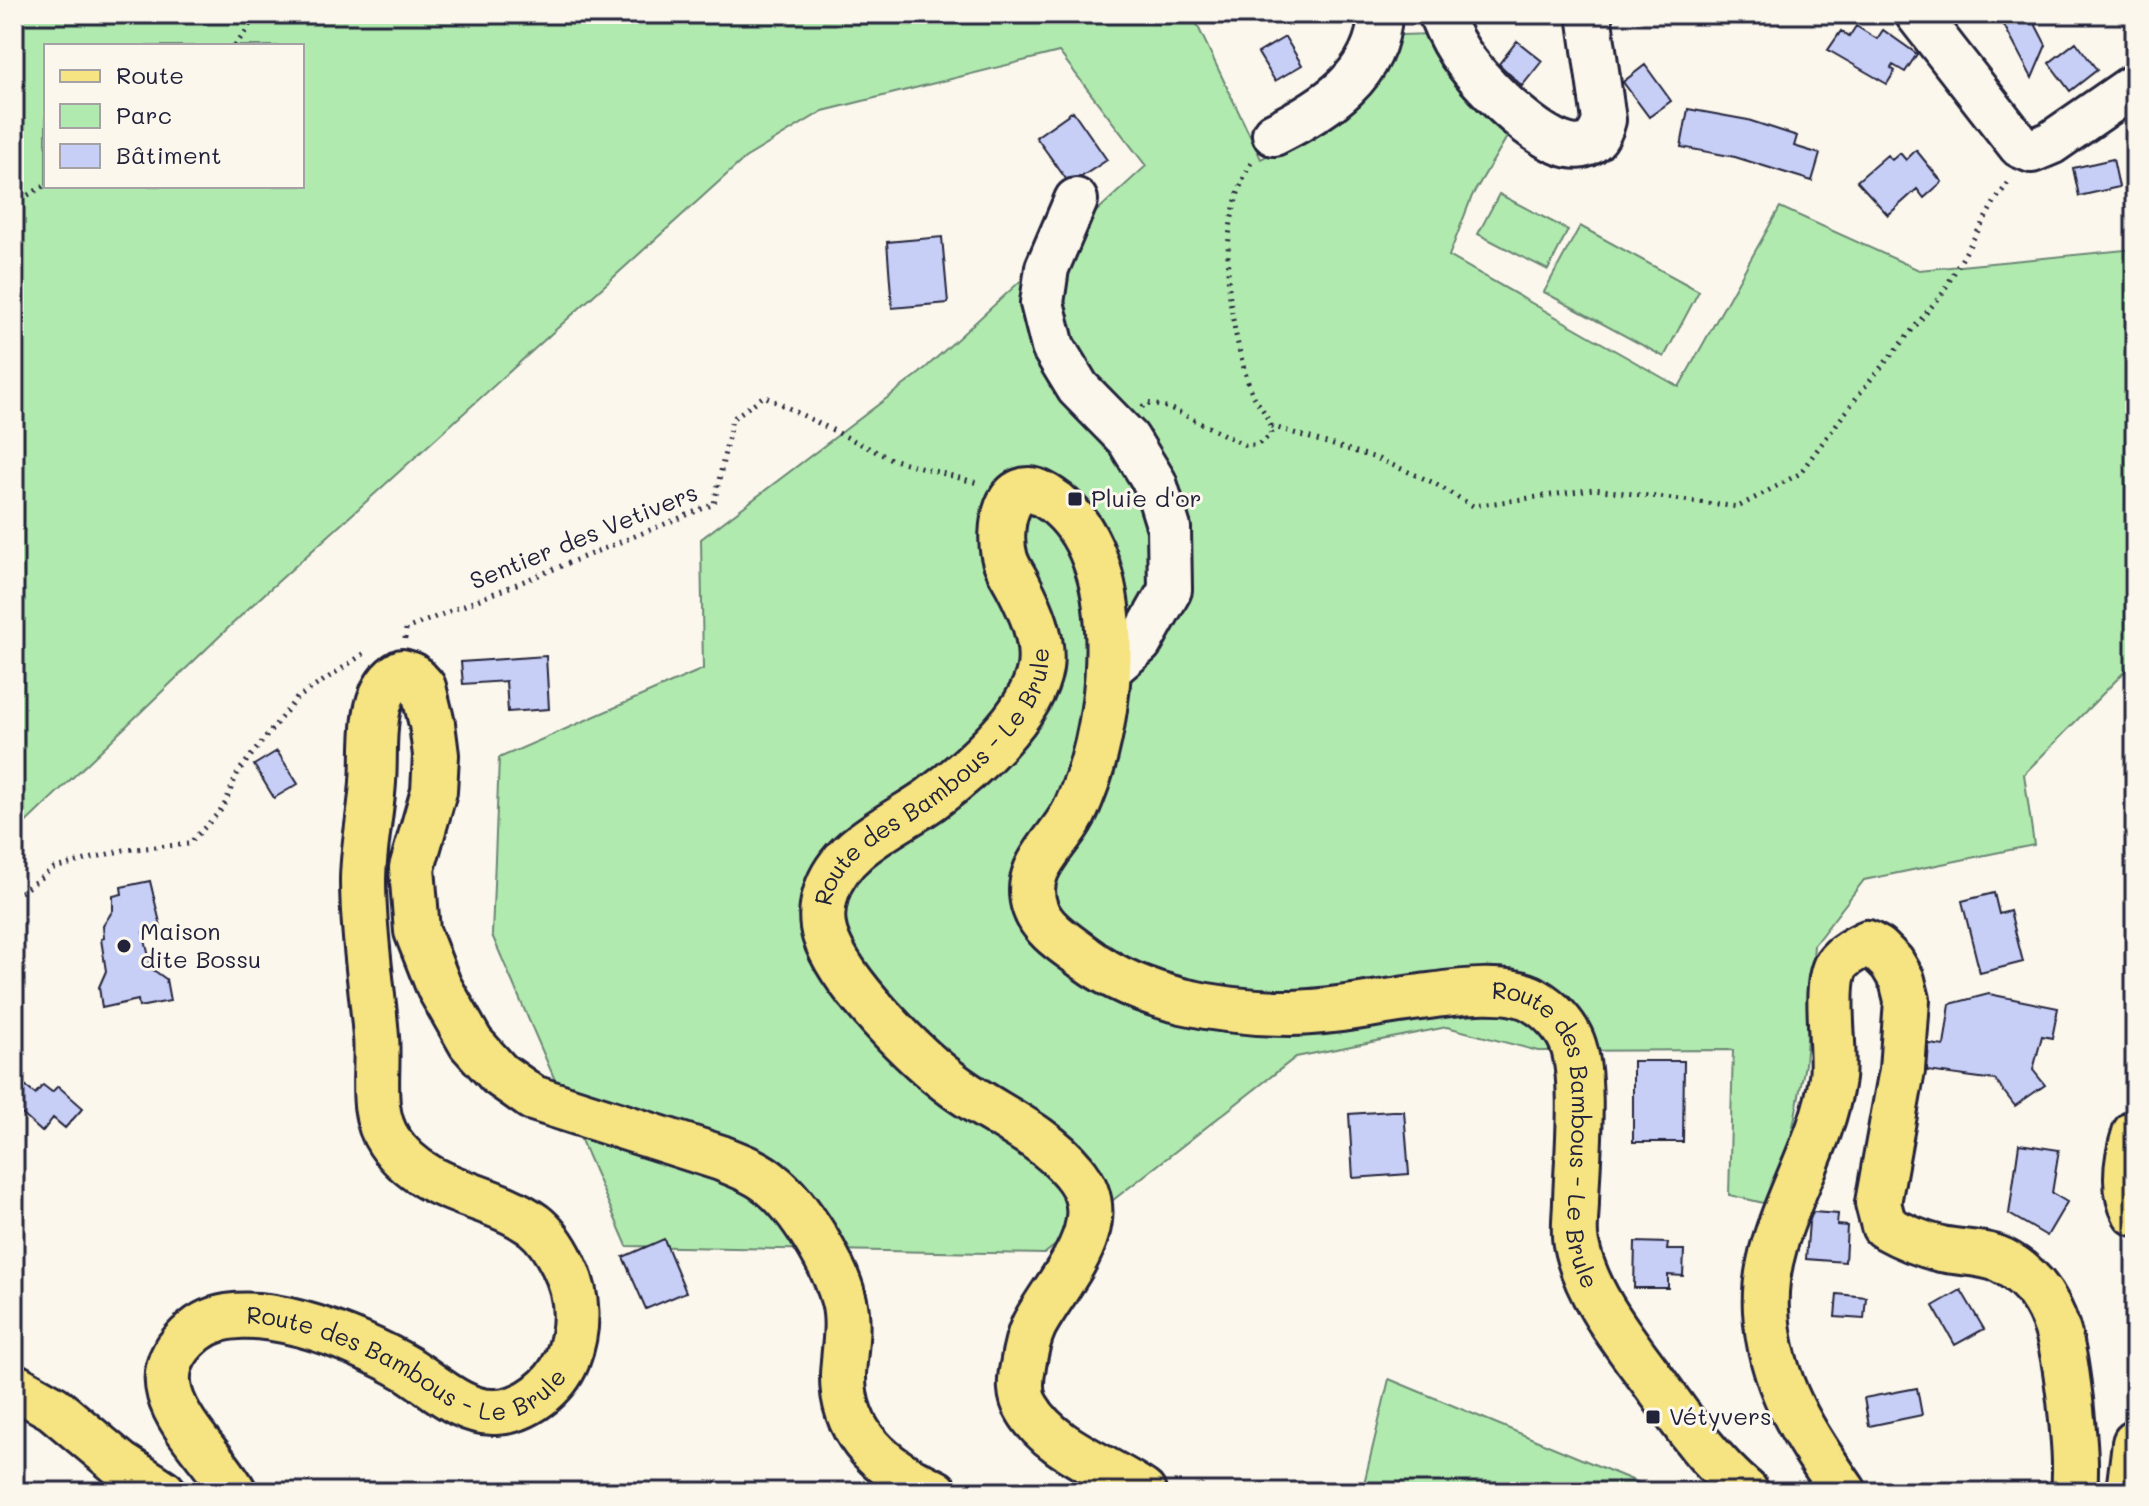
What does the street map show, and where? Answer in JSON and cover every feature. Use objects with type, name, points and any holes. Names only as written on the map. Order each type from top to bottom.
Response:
[{"type":"main road","name":"Route des Bambous - Le Brule","points":[[1143,1492],[1047,1433],[1028,1410],[1021,1395],[1021,1376],[1030,1332],[1084,1245],[1090,1219],[1087,1189],[1070,1165],[951,1084],[885,1022],[837,961],[822,928],[824,899],[834,870],[861,846],[936,795],[1006,732],[1029,698],[1039,671],[1040,642],[1029,607],[1005,559],[1002,522],[1006,507],[1017,494],[1028,490],[1042,493],[1073,521],[1091,550],[1104,585],[1110,644],[1099,739],[1087,779],[1072,817],[1042,857],[1031,889],[1036,911],[1044,924],[1104,972],[1146,991],[1194,1004],[1295,1013],[1443,994],[1514,991],[1536,1001],[1554,1015],[1572,1040],[1579,1073],[1575,1242],[1591,1286],[1615,1329],[1701,1447],[1725,1475],[1746,1492]]},
{"type":"main road","name":"Route des Bambous - Le Brule","points":[[234,1492],[184,1424],[167,1392],[168,1365],[180,1343],[206,1321],[242,1315],[279,1319],[324,1331],[367,1347],[473,1409],[496,1412],[516,1407],[540,1395],[561,1375],[575,1339],[576,1306],[569,1275],[555,1249],[537,1227],[516,1214],[445,1187],[421,1174],[387,1140],[378,1118],[376,1037],[368,977],[363,879],[374,780],[376,722],[384,687],[392,677],[390,652]]},
{"type":"main road","points":[[390,652],[423,687],[436,755],[434,791],[412,868],[417,931],[439,987],[471,1043],[499,1074],[533,1098],[746,1168],[770,1183],[792,1204],[829,1266],[844,1302],[847,1332],[843,1376],[846,1409],[852,1427],[863,1443],[886,1463],[920,1486],[935,1492]]},
{"type":"main road","points":[[1844,1492],[1801,1429],[1787,1401],[1769,1339],[1767,1278],[1781,1226],[1820,1124],[1832,1079],[1830,984],[1837,964],[1867,943],[1892,963],[1902,980],[1907,1000],[1902,1070],[1878,1203],[1884,1226],[1904,1238],[1941,1249],[1998,1259],[2041,1291],[2055,1318],[2064,1347],[2072,1418],[2074,1492]]},
{"type":"main road","points":[[2135,1133],[2128,1153],[2127,1185],[2135,1213]]},
{"type":"main road","points":[[14,1386],[53,1408],[109,1456],[163,1492]]},
{"type":"main road","points":[[2129,1492],[2135,1443]]},
{"type":"street","points":[[1274,134],[1314,114],[1344,91],[1368,60],[1380,24],[1380,14]]},
{"type":"street","points":[[1440,14],[1456,47],[1491,92],[1519,117],[1551,139],[1577,148],[1591,145],[1601,135],[1604,120],[1589,14]]},
{"type":"street","points":[[1917,14],[2026,149],[2051,143],[2135,85]]},
{"type":"street","points":[[1076,200],[1047,268],[1042,303],[1053,347],[1078,388],[1128,439],[1155,483],[1169,528],[1170,590],[1140,643],[1107,671]]},
{"type":"path","points":[[236,44],[254,14]]},
{"type":"path","points":[[1128,439],[1134,414],[1147,403],[1170,408],[1245,445],[1257,445],[1271,435],[1271,426],[1250,389],[1230,315],[1227,260],[1241,181],[1263,142],[1274,134]]},
{"type":"path","points":[[1271,426],[1376,458],[1432,482],[1473,506],[1594,489],[1738,507],[1799,474],[1863,389],[1942,294],[2026,149]]},
{"type":"path","points":[[14,203],[44,186]]},
{"type":"path","name":"Sentier des Vetivers","points":[[406,629],[714,504],[732,419],[764,396],[891,459],[1017,494]]},
{"type":"path","points":[[390,652],[406,629]]},
{"type":"path","points":[[14,897],[54,868],[124,850],[189,844],[223,808],[238,772],[296,699],[390,652],[406,629]]},
{"type":"green space","points":[[14,14],[1192,14],[1261,159],[1335,120],[1373,91],[1401,35],[1432,34],[1510,132],[1472,196],[1449,256],[1679,387],[1780,207],[1919,270],[2135,249],[2135,661],[2024,774],[2034,845],[1864,880],[1814,945],[1805,1064],[1784,1174],[1768,1204],[1729,1195],[1733,1050],[1538,1051],[1447,1027],[1296,1057],[1044,1254],[627,1246],[492,935],[499,758],[703,669],[701,539],[920,373],[1146,166],[1059,52],[823,111],[745,158],[250,607],[14,834]]},
{"type":"green space","points":[[1499,194],[1568,230],[1548,270],[1478,234]]},
{"type":"green space","points":[[1580,226],[1699,291],[1664,357],[1544,292]]},
{"type":"green space","points":[[1389,1379],[1661,1492],[1362,1492]]},
{"type":"building","points":[[1998,14],[2030,14],[2046,45],[2032,78]]},
{"type":"building","points":[[1856,26],[1877,39],[1883,30],[1917,54],[1905,72],[1893,65],[1891,68],[1895,71],[1887,84],[1828,50],[1841,31],[1849,37]]},
{"type":"building","points":[[1285,37],[1302,65],[1275,81],[1258,53]]},
{"type":"building","points":[[1517,41],[1542,61],[1522,86],[1499,64]]},
{"type":"building","points":[[2076,42],[2097,70],[2070,91],[2049,63]]},
{"type":"building","points":[[1645,65],[1671,101],[1649,117],[1623,82]]},
{"type":"building","points":[[1688,109],[1748,120],[1797,136],[1794,146],[1820,154],[1812,181],[1735,157],[1681,147]]},
{"type":"building","points":[[1073,111],[1107,160],[1081,177],[1066,179],[1036,137]]},
{"type":"building","points":[[1916,150],[1942,182],[1924,198],[1917,189],[1888,215],[1857,181],[1887,155],[1892,160],[1900,153],[1906,160]]},
{"type":"building","points":[[2113,159],[2119,187],[2079,196],[2073,168]]},
{"type":"building","points":[[942,237],[948,303],[892,308],[887,242]]},
{"type":"building","points":[[546,656],[549,709],[508,712],[506,681],[463,684],[461,662]]},
{"type":"building","points":[[277,751],[298,784],[274,798],[254,765]]},
{"type":"building","name":"Maison dite Bossu","points":[[150,881],[161,927],[143,932],[152,969],[166,979],[170,1001],[139,1007],[138,1000],[102,1008],[99,987],[106,971],[101,939],[104,938],[103,926],[113,910],[113,896],[122,894],[121,887]]},
{"type":"building","points":[[1994,893],[1999,914],[2010,911],[2023,962],[1980,973],[1962,901]]},
{"type":"building","points":[[1989,994],[2058,1008],[2052,1038],[2042,1036],[2033,1070],[2045,1085],[2015,1106],[1995,1080],[1927,1071],[1929,1044],[1944,1046],[1950,1004]]},
{"type":"building","points":[[1633,1061],[1684,1061],[1683,1142],[1633,1142]]},
{"type":"building","points":[[14,1077],[35,1094],[43,1085],[52,1092],[58,1086],[83,1108],[65,1128],[53,1118],[42,1132],[14,1107]]},
{"type":"building","points":[[1404,1111],[1409,1174],[1353,1178],[1349,1114]]},
{"type":"building","points":[[2019,1144],[2059,1150],[2052,1193],[2067,1202],[2047,1236],[2009,1214]]},
{"type":"building","points":[[1813,1212],[1838,1214],[1837,1225],[1847,1226],[1845,1262],[1806,1259],[1809,1222]]},
{"type":"building","points":[[664,1239],[686,1292],[646,1309],[623,1257]]},
{"type":"building","points":[[1635,1242],[1668,1243],[1667,1250],[1684,1250],[1683,1276],[1668,1275],[1668,1288],[1634,1288]]},
{"type":"building","points":[[1961,1290],[1984,1329],[1955,1345],[1933,1306]]},
{"type":"building","points":[[1837,1294],[1866,1297],[1864,1319],[1835,1317]]},
{"type":"building","points":[[1917,1388],[1922,1415],[1869,1426],[1864,1398]]},
{"type":"place","name":"Pluie d'or","points":[[1075,499]]},
{"type":"place","name":"Maison dite Bossu","points":[[124,946]]},
{"type":"place","name":"Vétyvers","points":[[1653,1417]]}]
